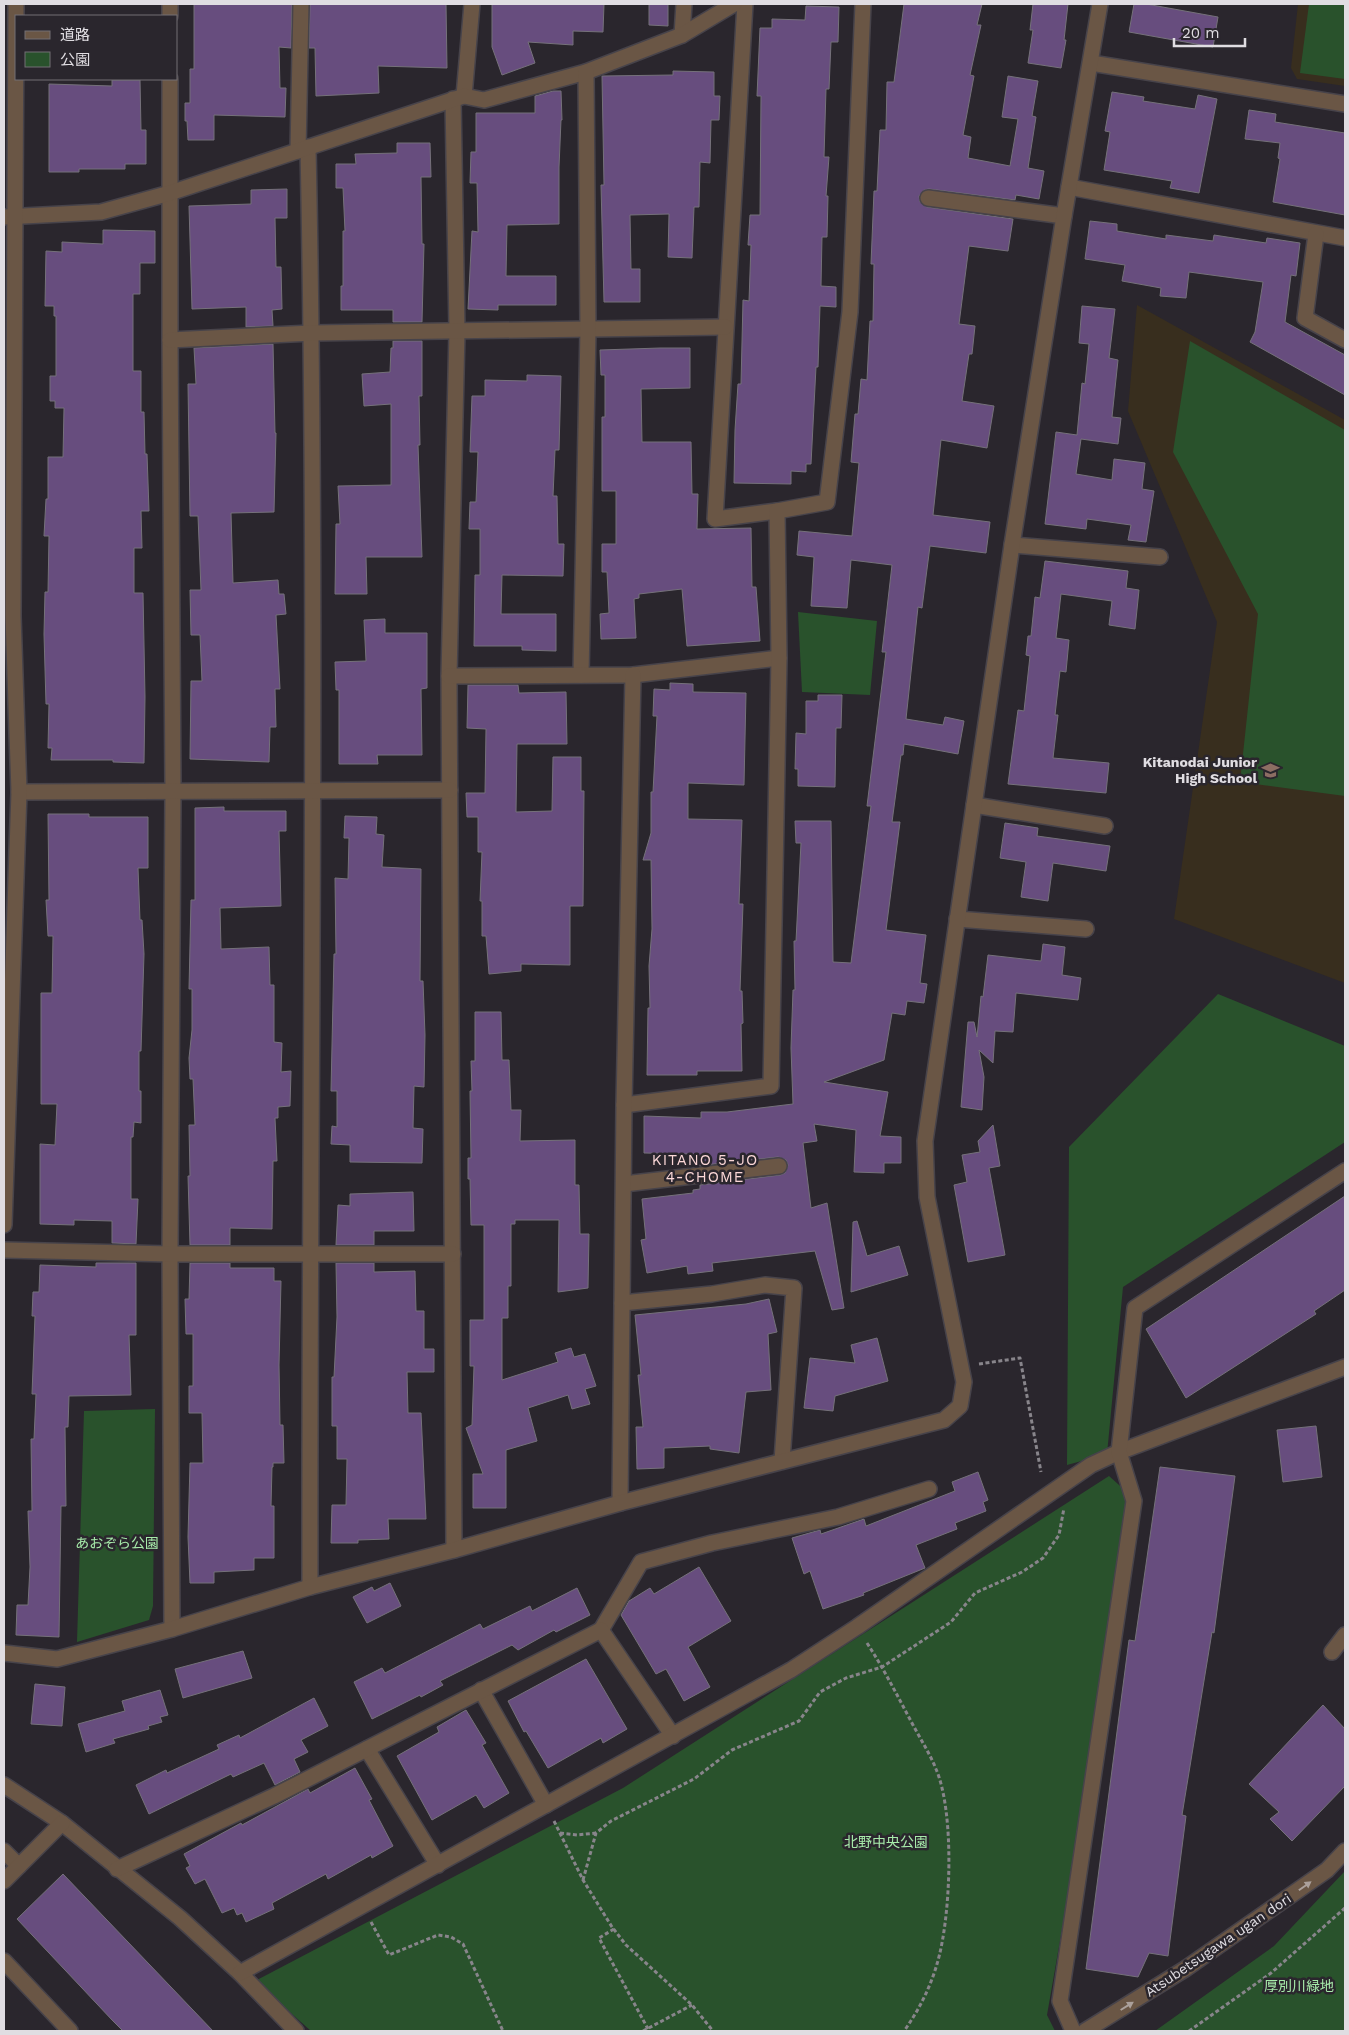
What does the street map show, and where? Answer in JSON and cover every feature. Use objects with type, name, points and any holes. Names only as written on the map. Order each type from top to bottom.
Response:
[{"type":"street","points":[[301,4],[303,149],[312,333],[314,790],[310,1255],[310,1587]]},
{"type":"street","points":[[454,1550],[449,676],[457,331],[458,98],[472,4]]},
{"type":"street","points":[[682,35],[684,4]]},
{"type":"street","points":[[9,217],[101,212],[170,193],[458,98],[484,100],[586,72],[682,35],[734,4]]},
{"type":"street","points":[[745,4],[714,519],[827,502],[850,312],[863,4]]},
{"type":"street","points":[[4,1653],[58,1658],[172,1629],[310,1587],[454,1550],[620,1503],[944,1420],[960,1406],[964,1382],[927,1197],[925,1141],[1012,545],[1100,4]]},
{"type":"street","points":[[1091,63],[1345,104]]},
{"type":"street","points":[[581,675],[588,330],[586,72]]},
{"type":"street","points":[[4,1225],[8,979],[19,792],[9,616],[9,217],[15,76]]},
{"type":"street","points":[[170,80],[173,790],[170,1254],[172,1629]]},
{"type":"street","points":[[1069,187],[1345,238]]},
{"type":"street","points":[[928,198],[1064,216]]},
{"type":"street","points":[[1316,234],[1305,318],[1345,340]]},
{"type":"street","points":[[170,340],[312,333],[725,327]]},
{"type":"street","points":[[624,1105],[771,1086],[779,658],[777,510]]},
{"type":"street","points":[[1012,545],[1160,557]]},
{"type":"street","points":[[449,676],[634,675],[779,658]]},
{"type":"street","points":[[620,1503],[624,1105],[634,675]]},
{"type":"street","points":[[19,792],[450,790]]},
{"type":"street","points":[[974,805],[1105,826]]},
{"type":"street","points":[[957,920],[1086,929]]},
{"type":"street","points":[[624,1184],[779,1166]]},
{"type":"street","points":[[1072,2031],[1060,2002],[1134,1501],[1119,1452],[1135,1308],[1345,1171]]},
{"type":"street","points":[[4,1250],[170,1254],[453,1254]]},
{"type":"street","points":[[622,1304],[712,1294],[765,1285],[794,1288],[782,1462]]},
{"type":"street","points":[[240,1973],[791,1670],[857,1628],[1091,1465],[1119,1452],[1345,1367]]},
{"type":"street","points":[[117,1869],[274,1796],[601,1630],[642,1562],[712,1543],[838,1517],[929,1489]]},
{"type":"street","points":[[601,1630],[673,1736]]},
{"type":"street","points":[[1332,1652],[1345,1635]]},
{"type":"street","points":[[481,1690],[546,1805]]},
{"type":"street","points":[[367,1749],[438,1865]]},
{"type":"street","points":[[4,1785],[62,1823],[180,1918],[240,1973],[296,2031]]},
{"type":"street","points":[[4,1881],[62,1823]]},
{"type":"street","points":[[4,1851],[19,1866]]},
{"type":"street","name":"Atsubetsugawa ugan dori","points":[[1085,2031],[1186,1970],[1327,1870],[1345,1851]]},
{"type":"street","points":[[4,1962],[70,2031]]},
{"type":"path","points":[[961,1367],[1020,1358],[1041,1472]]},
{"type":"path","points":[[560,1833],[577,1835],[596,1833],[611,1821],[694,1779],[732,1750],[799,1721],[820,1692],[846,1678],[882,1667],[951,1622],[975,1593],[1022,1572],[1042,1558],[1059,1535],[1071,1478]]},
{"type":"path","points":[[857,1628],[882,1667],[937,1770],[945,1803],[950,1844],[946,1916],[938,1963],[920,2010],[904,2031]]},
{"type":"path","points":[[546,1805],[583,1880],[614,1929],[626,1945],[692,2005],[713,2031]]},
{"type":"path","points":[[583,1880],[596,1833]]},
{"type":"path","points":[[362,1905],[389,1956],[438,1935],[451,1937],[463,1944],[503,2031]]},
{"type":"path","points":[[1189,2031],[1271,1974],[1345,1908]]},
{"type":"path","points":[[614,1929],[598,1938],[648,2029]]},
{"type":"path","points":[[643,2031],[692,2005]]},
{"type":"shaded area","points":[[1298,4],[1345,4],[1345,86],[1297,79],[1291,68]]},
{"type":"shaded area","name":"Kitanodai Junior High School","points":[[1137,305],[1345,420],[1345,983],[1174,919],[1217,622],[1128,411]]},
{"type":"green space","points":[[1309,4],[1345,4],[1345,79],[1300,73]]},
{"type":"green space","points":[[1190,341],[1345,430],[1345,796],[1240,782],[1258,614],[1173,452]]},
{"type":"green space","points":[[798,612],[877,621],[870,695],[802,692]]},
{"type":"green space","points":[[1218,994],[1345,1046],[1345,1142],[1123,1287],[1107,1454],[1067,1465],[1069,1147]]},
{"type":"green space","name":"あおぞら公園","points":[[155,1409],[153,1606],[149,1620],[77,1642],[84,1411]]},
{"type":"green space","name":"北野中央公園","points":[[1109,1476],[1137,1501],[1047,2015],[1055,2031],[311,2031],[255,1981],[623,1788]]},
{"type":"green space","name":"厚別川緑地","points":[[1345,1871],[1345,2031],[1155,2031],[1274,1946]]},
{"type":"building","points":[[194,4],[292,4],[291,48],[279,47],[280,88],[286,88],[285,117],[214,115],[214,140],[188,140],[185,103],[190,103],[190,69],[194,69]]},
{"type":"building","points":[[310,4],[446,4],[447,68],[378,66],[379,93],[316,96],[315,48],[309,48]]},
{"type":"building","points":[[492,4],[604,4],[603,32],[573,31],[573,45],[528,42],[535,63],[502,75],[492,47]]},
{"type":"building","points":[[649,4],[668,4],[668,26],[649,25]]},
{"type":"building","points":[[904,4],[982,4],[977,25],[981,25],[970,75],[974,76],[963,135],[971,137],[968,158],[1010,166],[1018,119],[1002,117],[1008,76],[1038,81],[1032,116],[1036,117],[1028,168],[1044,171],[1039,199],[1016,195],[1015,200],[929,189],[924,190],[919,196],[920,202],[927,207],[1013,219],[1008,251],[969,246],[959,324],[975,326],[972,354],[969,354],[962,401],[994,406],[987,448],[941,440],[933,515],[990,522],[986,553],[930,546],[922,608],[918,607],[906,719],[943,725],[945,717],[964,721],[958,754],[904,744],[903,755],[901,755],[892,822],[900,822],[886,930],[926,935],[920,983],[927,984],[924,1003],[907,1001],[905,1015],[892,1013],[884,1060],[824,1082],[888,1092],[880,1136],[901,1137],[901,1163],[884,1163],[884,1173],[854,1172],[856,1130],[814,1124],[817,1141],[803,1143],[811,1208],[827,1203],[844,1308],[832,1310],[815,1251],[712,1263],[713,1271],[688,1274],[687,1266],[647,1273],[641,1240],[646,1239],[642,1199],[693,1193],[693,1190],[700,1189],[700,1185],[780,1175],[785,1173],[788,1165],[786,1160],[778,1157],[696,1166],[694,1154],[644,1153],[644,1116],[701,1118],[701,1112],[727,1112],[793,1104],[791,1048],[793,990],[795,990],[794,941],[796,941],[801,843],[796,843],[795,821],[831,821],[833,962],[851,963],[871,806],[867,806],[886,652],[882,652],[892,565],[851,560],[847,608],[811,606],[814,557],[797,555],[799,531],[852,536],[859,463],[851,462],[855,414],[858,414],[861,379],[867,380],[870,321],[873,321],[874,264],[871,264],[874,191],[877,191],[880,130],[886,130],[887,82],[894,82]]},
{"type":"building","points":[[1033,4],[1068,4],[1064,40],[1066,40],[1061,68],[1028,63],[1033,30],[1030,30]]},
{"type":"building","points":[[1134,4],[1146,4],[1218,17],[1213,47],[1129,32]]},
{"type":"building","points":[[806,6],[839,7],[838,42],[831,42],[829,89],[826,89],[824,157],[829,157],[826,196],[828,196],[827,237],[822,237],[821,286],[836,287],[836,307],[820,306],[811,464],[806,464],[806,472],[791,471],[791,484],[734,483],[738,384],[741,384],[743,300],[749,301],[751,245],[748,245],[750,215],[760,215],[761,96],[757,96],[760,28],[772,28],[772,19],[805,20]]},
{"type":"building","points":[[673,71],[714,72],[714,96],[720,96],[719,120],[711,120],[710,163],[700,162],[699,207],[694,207],[692,258],[668,257],[669,214],[630,215],[631,269],[640,269],[640,302],[604,302],[601,185],[604,185],[602,76],[673,75]]},
{"type":"building","points":[[112,80],[140,80],[141,130],[146,130],[146,164],[125,164],[125,169],[79,169],[79,172],[49,172],[49,84],[112,86]]},
{"type":"building","points":[[553,91],[561,91],[559,224],[507,225],[506,276],[556,276],[556,305],[498,305],[498,310],[468,309],[472,231],[478,232],[477,183],[470,183],[471,152],[476,152],[476,113],[535,113],[535,96]]},
{"type":"building","points":[[1112,92],[1144,97],[1143,101],[1195,109],[1198,95],[1217,99],[1199,193],[1170,188],[1172,181],[1104,170],[1110,132],[1105,131]]},
{"type":"building","points":[[1249,110],[1276,114],[1275,122],[1345,133],[1345,215],[1273,202],[1280,159],[1278,158],[1280,143],[1245,139]]},
{"type":"building","points":[[397,143],[430,143],[431,177],[421,177],[422,244],[424,244],[422,322],[393,322],[393,310],[341,310],[343,231],[345,231],[343,188],[336,188],[336,164],[356,164],[355,154],[397,153]]},
{"type":"building","points":[[287,189],[287,218],[275,218],[276,267],[281,267],[282,309],[272,310],[273,326],[246,327],[246,307],[192,309],[189,206],[251,204],[251,190]]},
{"type":"building","points":[[1090,221],[1117,224],[1117,231],[1166,239],[1166,235],[1213,241],[1214,235],[1266,243],[1267,238],[1300,243],[1296,276],[1291,275],[1285,322],[1345,355],[1345,395],[1250,342],[1255,332],[1263,282],[1189,272],[1186,298],[1160,296],[1161,288],[1122,281],[1125,265],[1085,259]]},
{"type":"building","points":[[103,230],[155,231],[155,263],[140,263],[140,294],[133,294],[133,371],[141,371],[141,412],[144,412],[149,511],[141,511],[142,548],[134,548],[134,593],[143,593],[144,763],[113,762],[113,760],[51,760],[52,748],[48,748],[49,704],[46,704],[44,634],[45,592],[48,592],[49,536],[44,536],[46,499],[48,499],[48,457],[63,457],[64,408],[55,408],[55,401],[50,401],[50,376],[56,376],[56,316],[54,316],[54,306],[45,306],[46,251],[62,252],[62,242],[103,244]]},
{"type":"building","points":[[1082,306],[1115,309],[1109,358],[1118,360],[1112,417],[1121,418],[1118,444],[1081,439],[1076,474],[1112,480],[1114,459],[1145,463],[1142,489],[1154,491],[1146,542],[1128,540],[1131,525],[1087,519],[1086,529],[1045,524],[1056,432],[1077,435],[1082,383],[1085,384],[1089,344],[1079,343]]},
{"type":"building","points":[[393,341],[422,341],[422,396],[419,396],[420,445],[418,445],[422,557],[366,557],[367,594],[335,594],[336,524],[340,524],[338,486],[391,485],[391,404],[364,406],[362,374],[390,372]]},
{"type":"building","points":[[273,344],[276,433],[274,512],[231,513],[233,583],[278,580],[279,594],[284,594],[286,614],[276,615],[280,689],[275,689],[276,727],[270,727],[269,762],[190,759],[191,681],[202,681],[200,635],[191,635],[190,590],[201,590],[198,516],[190,516],[188,384],[196,384],[194,348]]},
{"type":"building","points":[[690,348],[690,388],[641,389],[642,442],[691,442],[692,494],[698,494],[697,529],[751,528],[752,587],[756,587],[760,641],[687,646],[682,589],[639,594],[639,598],[634,599],[636,638],[601,639],[600,614],[609,613],[607,572],[602,572],[602,544],[616,544],[616,491],[602,491],[602,417],[605,417],[605,375],[601,375],[600,350]]},
{"type":"building","points":[[527,375],[561,376],[559,450],[555,450],[553,496],[557,496],[558,544],[564,544],[563,576],[502,575],[501,614],[556,614],[556,651],[522,650],[522,646],[474,646],[475,575],[480,575],[480,529],[469,529],[470,502],[476,502],[478,452],[470,452],[472,396],[485,396],[485,380],[527,381]]},
{"type":"building","points":[[1045,561],[1128,571],[1126,588],[1139,590],[1135,629],[1109,625],[1112,601],[1061,594],[1056,638],[1069,640],[1066,672],[1060,671],[1055,715],[1058,715],[1053,758],[1109,763],[1106,793],[1008,784],[1018,710],[1024,711],[1030,656],[1026,655],[1028,636],[1031,636],[1035,597],[1040,598]]},
{"type":"building","points":[[385,619],[385,633],[427,633],[427,688],[421,689],[422,755],[377,755],[378,764],[339,764],[339,690],[336,690],[335,662],[366,661],[364,620]]},
{"type":"building","points":[[670,683],[693,684],[693,692],[746,693],[744,785],[688,783],[688,819],[742,820],[739,904],[743,904],[740,991],[742,991],[743,1023],[741,1024],[742,1071],[697,1071],[697,1075],[647,1075],[648,1008],[650,1008],[649,966],[652,929],[651,860],[643,860],[651,833],[651,792],[653,792],[657,716],[653,716],[654,689],[670,690]]},
{"type":"building","points":[[468,685],[518,685],[519,693],[566,692],[567,744],[517,744],[516,812],[552,811],[553,757],[581,757],[581,791],[584,791],[583,906],[570,906],[570,965],[521,964],[521,971],[489,974],[486,936],[482,936],[482,901],[480,901],[482,852],[478,852],[478,817],[467,817],[466,793],[485,793],[486,729],[467,728]]},
{"type":"building","points":[[818,695],[842,695],[841,728],[836,728],[835,787],[798,786],[798,769],[795,769],[796,733],[806,734],[806,701],[818,701]]},
{"type":"building","points":[[224,807],[224,811],[286,811],[286,831],[279,831],[281,906],[220,908],[221,949],[269,947],[270,985],[274,985],[274,1042],[282,1043],[281,1072],[291,1071],[290,1106],[278,1107],[278,1118],[275,1118],[277,1161],[273,1161],[272,1229],[230,1228],[230,1245],[190,1245],[189,1125],[195,1125],[193,1079],[190,1079],[189,1058],[192,1030],[192,989],[189,989],[191,900],[195,900],[195,808]]},
{"type":"building","points":[[48,814],[89,814],[89,817],[148,817],[148,868],[138,868],[140,920],[142,920],[144,954],[141,1051],[139,1051],[141,1123],[134,1122],[133,1137],[131,1137],[131,1199],[138,1199],[136,1244],[112,1243],[112,1221],[74,1220],[74,1225],[40,1224],[40,1144],[55,1145],[57,1104],[41,1104],[41,993],[52,993],[53,936],[48,936],[46,900],[49,900]]},
{"type":"building","points":[[345,816],[377,817],[376,834],[384,835],[382,867],[421,869],[420,981],[423,981],[424,1087],[414,1086],[413,1128],[423,1129],[422,1163],[350,1162],[350,1145],[331,1144],[332,1126],[337,1127],[337,1091],[331,1091],[334,954],[336,954],[335,878],[348,879],[349,838],[344,838]]},
{"type":"building","points":[[1005,823],[1038,828],[1037,836],[1110,846],[1106,871],[1053,863],[1048,901],[1021,897],[1026,862],[1000,858]]},
{"type":"building","points":[[1043,944],[1065,947],[1062,975],[1081,978],[1078,1000],[1016,993],[1013,1032],[995,1031],[993,1063],[979,1050],[984,1077],[982,1110],[961,1107],[968,1022],[974,1022],[977,1037],[988,955],[1041,961]]},
{"type":"building","points":[[475,1012],[501,1012],[502,1060],[509,1060],[511,1110],[521,1110],[520,1141],[575,1140],[575,1185],[579,1185],[580,1234],[589,1234],[588,1288],[558,1292],[559,1220],[515,1220],[515,1224],[511,1224],[511,1286],[508,1286],[508,1318],[502,1318],[502,1380],[558,1362],[555,1353],[571,1348],[574,1357],[585,1354],[596,1386],[585,1389],[590,1404],[572,1409],[568,1395],[528,1408],[537,1441],[506,1450],[506,1508],[473,1508],[473,1474],[483,1474],[466,1428],[472,1425],[474,1366],[470,1366],[470,1320],[484,1320],[484,1225],[471,1225],[470,1179],[468,1179],[468,1158],[471,1158],[470,1091],[472,1091],[471,1061],[475,1061]]},
{"type":"building","points":[[993,1125],[1000,1166],[989,1168],[1005,1255],[968,1262],[954,1185],[967,1182],[962,1155],[980,1152],[978,1141]]},
{"type":"building","points":[[413,1192],[414,1231],[374,1231],[374,1245],[336,1245],[338,1205],[350,1206],[350,1194]]},
{"type":"building","points":[[1345,1196],[1345,1290],[1314,1311],[1316,1314],[1186,1398],[1146,1329]]},
{"type":"building","points":[[857,1221],[867,1256],[899,1246],[908,1275],[851,1292],[853,1222]]},
{"type":"building","points":[[96,1263],[136,1263],[136,1335],[129,1335],[131,1395],[69,1396],[68,1427],[65,1427],[66,1506],[61,1506],[59,1637],[16,1635],[17,1605],[28,1605],[30,1567],[28,1511],[32,1511],[31,1439],[34,1439],[36,1394],[32,1394],[35,1316],[32,1316],[33,1292],[39,1292],[40,1265],[96,1267]]},
{"type":"building","points":[[190,1263],[230,1263],[230,1268],[274,1268],[274,1281],[281,1281],[279,1365],[280,1425],[283,1425],[284,1463],[273,1463],[272,1467],[271,1506],[274,1506],[274,1558],[254,1558],[254,1570],[214,1572],[214,1583],[190,1583],[188,1537],[190,1463],[203,1463],[202,1413],[189,1413],[189,1386],[193,1386],[193,1334],[186,1334],[185,1299],[189,1299]]},
{"type":"building","points":[[336,1263],[374,1263],[374,1272],[415,1271],[416,1311],[424,1311],[424,1349],[434,1349],[434,1372],[407,1372],[408,1413],[421,1413],[426,1519],[388,1519],[389,1539],[358,1540],[358,1543],[331,1543],[332,1505],[346,1505],[347,1459],[337,1459],[337,1426],[332,1426],[332,1377],[334,1377],[337,1317]]},
{"type":"building","points":[[769,1299],[777,1332],[768,1334],[771,1390],[746,1392],[739,1453],[710,1449],[710,1446],[664,1448],[664,1468],[637,1469],[636,1427],[643,1427],[638,1375],[641,1375],[635,1315],[746,1304]]},
{"type":"building","points":[[877,1338],[888,1381],[835,1396],[833,1411],[804,1408],[810,1358],[855,1363],[851,1345]]},
{"type":"building","points":[[1316,1426],[1322,1477],[1283,1482],[1277,1430]]},
{"type":"building","points":[[1160,1467],[1235,1476],[1214,1633],[1212,1632],[1182,1815],[1186,1816],[1168,1956],[1149,1953],[1138,1977],[1086,1969],[1129,1640],[1135,1641]]},
{"type":"building","points":[[978,1472],[988,1500],[983,1502],[986,1511],[955,1523],[957,1529],[916,1545],[925,1568],[863,1593],[864,1595],[823,1609],[810,1571],[804,1574],[792,1538],[820,1530],[821,1534],[864,1519],[866,1526],[955,1491],[952,1482]]},
{"type":"building","points":[[699,1567],[731,1621],[688,1647],[710,1687],[684,1701],[666,1669],[656,1674],[621,1615],[629,1601],[650,1588],[654,1594]]},
{"type":"building","points":[[390,1583],[401,1606],[367,1623],[353,1597],[372,1587],[374,1591]]},
{"type":"building","points":[[577,1588],[590,1615],[556,1632],[554,1630],[518,1650],[512,1645],[440,1681],[443,1685],[421,1697],[420,1695],[372,1719],[354,1682],[382,1668],[385,1673],[480,1624],[483,1629],[530,1606],[532,1611]]},
{"type":"building","points":[[243,1651],[252,1678],[183,1698],[175,1669]]},
{"type":"building","points":[[586,1659],[627,1729],[603,1743],[601,1738],[548,1768],[526,1731],[524,1732],[508,1701]]},
{"type":"building","points":[[35,1684],[65,1687],[62,1726],[31,1724]]},
{"type":"building","points":[[160,1690],[168,1715],[160,1717],[162,1722],[148,1726],[149,1729],[113,1739],[115,1743],[86,1752],[78,1724],[125,1711],[122,1701]]},
{"type":"building","points":[[314,1698],[328,1726],[301,1740],[308,1752],[294,1759],[300,1772],[275,1785],[264,1763],[233,1777],[231,1774],[149,1814],[136,1785],[166,1770],[167,1773],[219,1749],[217,1745],[239,1735],[240,1738]]},
{"type":"building","points":[[1323,1705],[1345,1729],[1345,1786],[1292,1841],[1270,1819],[1279,1812],[1249,1784]]},
{"type":"building","points":[[466,1710],[486,1743],[482,1745],[509,1793],[484,1808],[476,1795],[432,1820],[397,1756],[439,1732],[437,1727]]},
{"type":"building","points":[[355,1768],[372,1799],[369,1800],[393,1846],[372,1858],[371,1855],[328,1879],[326,1874],[272,1903],[274,1909],[246,1922],[242,1913],[237,1915],[234,1908],[222,1913],[205,1879],[195,1884],[186,1868],[190,1866],[184,1854],[308,1789],[310,1793]]},
{"type":"building","points":[[63,1874],[213,2031],[123,2031],[113,2021],[17,1919]]},
{"type":"place","name":"Kitanodai Junior High School","points":[[1271,770]]},
{"type":"district","name":"KITANO 5-JO 4-CHOME","points":[[705,1168]]}]
